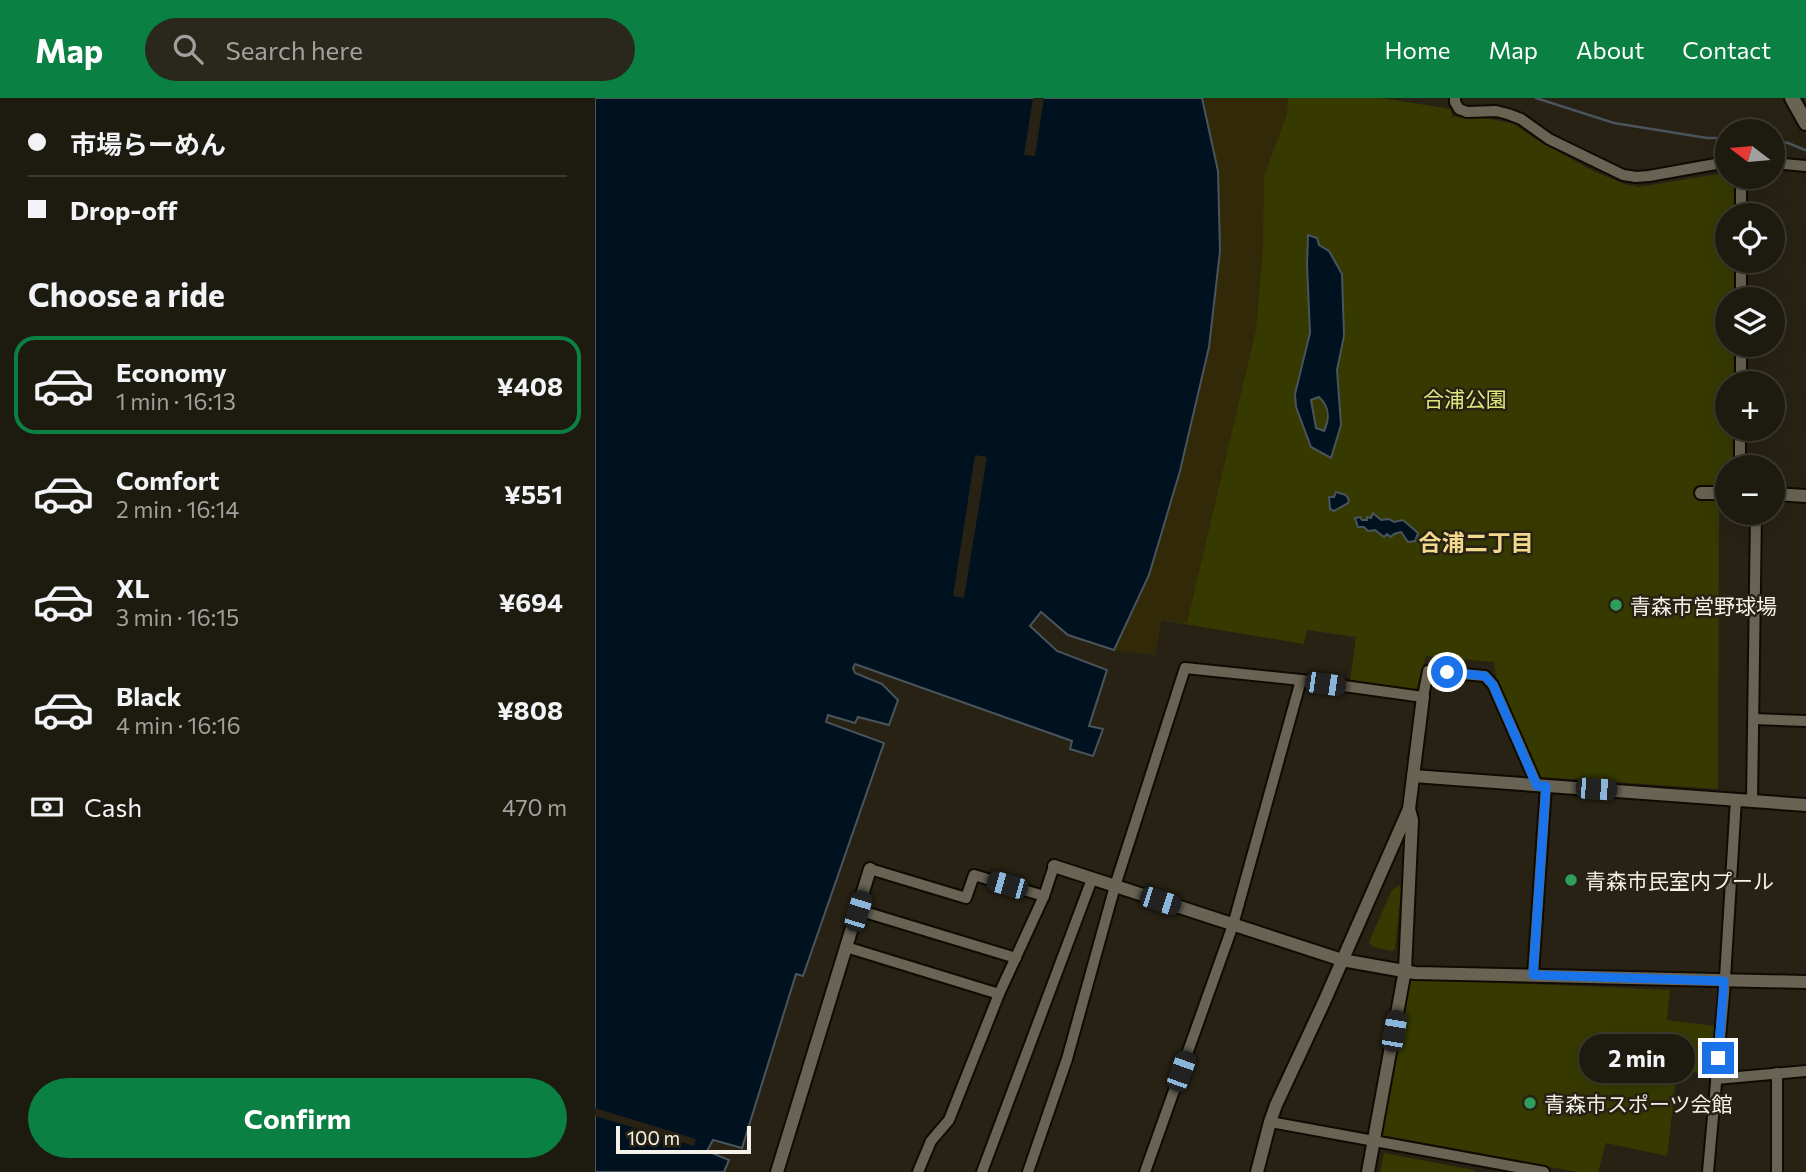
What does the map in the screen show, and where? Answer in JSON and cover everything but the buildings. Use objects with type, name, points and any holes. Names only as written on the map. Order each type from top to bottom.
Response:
[{"type":"main road","points":[[1792,98],[1806,123]]},
{"type":"street","points":[[1455,98],[1459,109],[1467,112],[1496,111],[1521,119],[1549,139],[1623,175],[1649,176],[1715,164]]},
{"type":"street","points":[[1785,164],[1806,166]]},
{"type":"street","points":[[1701,493],[1715,493]]},
{"type":"street","points":[[1785,495],[1806,496]]},
{"type":"street","points":[[1752,801],[1756,525]]},
{"type":"street","points":[[1028,1172],[1067,1059],[1115,886],[1185,668],[1301,680],[1423,698]]},
{"type":"street","points":[[1257,1172],[1270,1122],[1409,808],[1428,671],[1485,676],[1491,682],[1541,786],[1533,975]]},
{"type":"street","points":[[1145,1172],[1233,925],[1301,680]]},
{"type":"street","points":[[1754,719],[1806,722]]},
{"type":"street","points":[[1413,776],[1806,805]]},
{"type":"street","points":[[1708,1172],[1736,799]]},
{"type":"street","points":[[1368,1172],[1405,970],[1412,820],[1409,808]]},
{"type":"street","points":[[918,1172],[931,1141],[949,1120],[999,994],[1044,896],[1054,866],[1342,960],[1415,973],[1806,982]]},
{"type":"street","points":[[777,1172],[870,869],[966,898],[974,875],[1044,896]]},
{"type":"street","points":[[982,1172],[1092,879]]},
{"type":"street","points":[[858,911],[1016,958]]},
{"type":"street","points":[[846,947],[999,994]]},
{"type":"street","points":[[1716,1079],[1806,1071]]},
{"type":"street","points":[[1777,1073],[1777,1172]]},
{"type":"street","points":[[1270,1122],[1544,1172]]},
{"type":"green space","name":"合浦公園","points":[[1207,98],[1381,98],[1451,109],[1452,117],[1491,119],[1514,124],[1591,170],[1624,184],[1639,187],[1715,174],[1715,189],[1739,189],[1739,203],[1715,203],[1715,273],[1738,273],[1738,287],[1715,287],[1715,357],[1737,357],[1736,371],[1715,371],[1715,441],[1736,441],[1735,455],[1715,455],[1715,525],[1719,525],[1718,789],[1541,777],[1536,772],[1496,677],[1494,662],[1426,656],[1416,690],[1350,680],[1356,637],[1307,630],[1304,644],[1161,620],[1155,655],[1114,650],[1209,347],[1220,251],[1218,171]]},
{"type":"green space","points":[[1400,885],[1395,949],[1392,951],[1373,947],[1369,942],[1392,890]]},
{"type":"green space","name":"青森市スポーツ会館","points":[[1409,979],[1670,990],[1667,1020],[1715,1026],[1711,1074],[1677,1071],[1667,1156],[1606,1143],[1598,1172],[1578,1172],[1384,1138],[1381,1132]]},
{"type":"green space","points":[[1384,1153],[1474,1170],[1474,1172],[1380,1172]]},
{"type":"sand","points":[[1202,98],[1288,98],[1287,114],[1264,176],[1263,249],[1256,330],[1187,623],[1160,620],[1155,655],[1114,650],[1149,575],[1180,471],[1209,347],[1220,251],[1218,171]]},
{"type":"water","points":[[595,98],[1202,98],[1218,171],[1220,251],[1209,347],[1180,471],[1149,575],[1114,650],[1068,635],[1041,612],[1030,626],[1057,651],[1107,670],[1089,726],[1103,729],[1093,756],[1070,749],[1072,741],[855,664],[855,673],[882,684],[898,700],[889,725],[858,717],[855,723],[828,715],[826,722],[884,743],[803,976],[796,974],[742,1148],[713,1140],[707,1151],[729,1160],[724,1172],[595,1172]]},
{"type":"water","points":[[1308,235],[1317,238],[1319,245],[1329,251],[1342,274],[1344,336],[1337,370],[1341,425],[1331,458],[1311,447],[1296,407],[1295,394],[1310,333]],"holes":[[[1319,397],[1328,413],[1324,431],[1316,428],[1311,400]]]},
{"type":"water","points":[[1336,492],[1346,495],[1349,500],[1334,511],[1330,509],[1329,497],[1334,497]]},
{"type":"water","points":[[1373,513],[1381,520],[1403,520],[1418,533],[1415,541],[1408,542],[1401,532],[1384,537],[1375,530],[1368,531],[1364,527],[1358,527],[1355,518],[1367,520]]},
{"type":"pier","points":[[1033,98],[1044,98],[1035,156],[1024,155]]},
{"type":"pier","points":[[975,455],[987,457],[964,598],[953,596]]},
{"type":"pier","points":[[595,1108],[696,1139],[694,1146],[595,1116]]},
{"type":"waterway","points":[[1536,98],[1614,123],[1715,138]]},
{"type":"waterway","points":[[1785,142],[1805,150]]},
{"type":"place","name":"青森市営野球場","points":[[1616,605]]},
{"type":"place","name":"青森市民室内プール","points":[[1571,880]]},
{"type":"place","name":"青森市スポーツ会館","points":[[1530,1103]]},
{"type":"district","name":"合浦二丁目","points":[[1476,542]]},
{"type":"route","points":[[1447,672],[1485,676],[1493,685],[1537,786],[1546,786],[1533,975],[1724,981],[1718,1058]]}]
